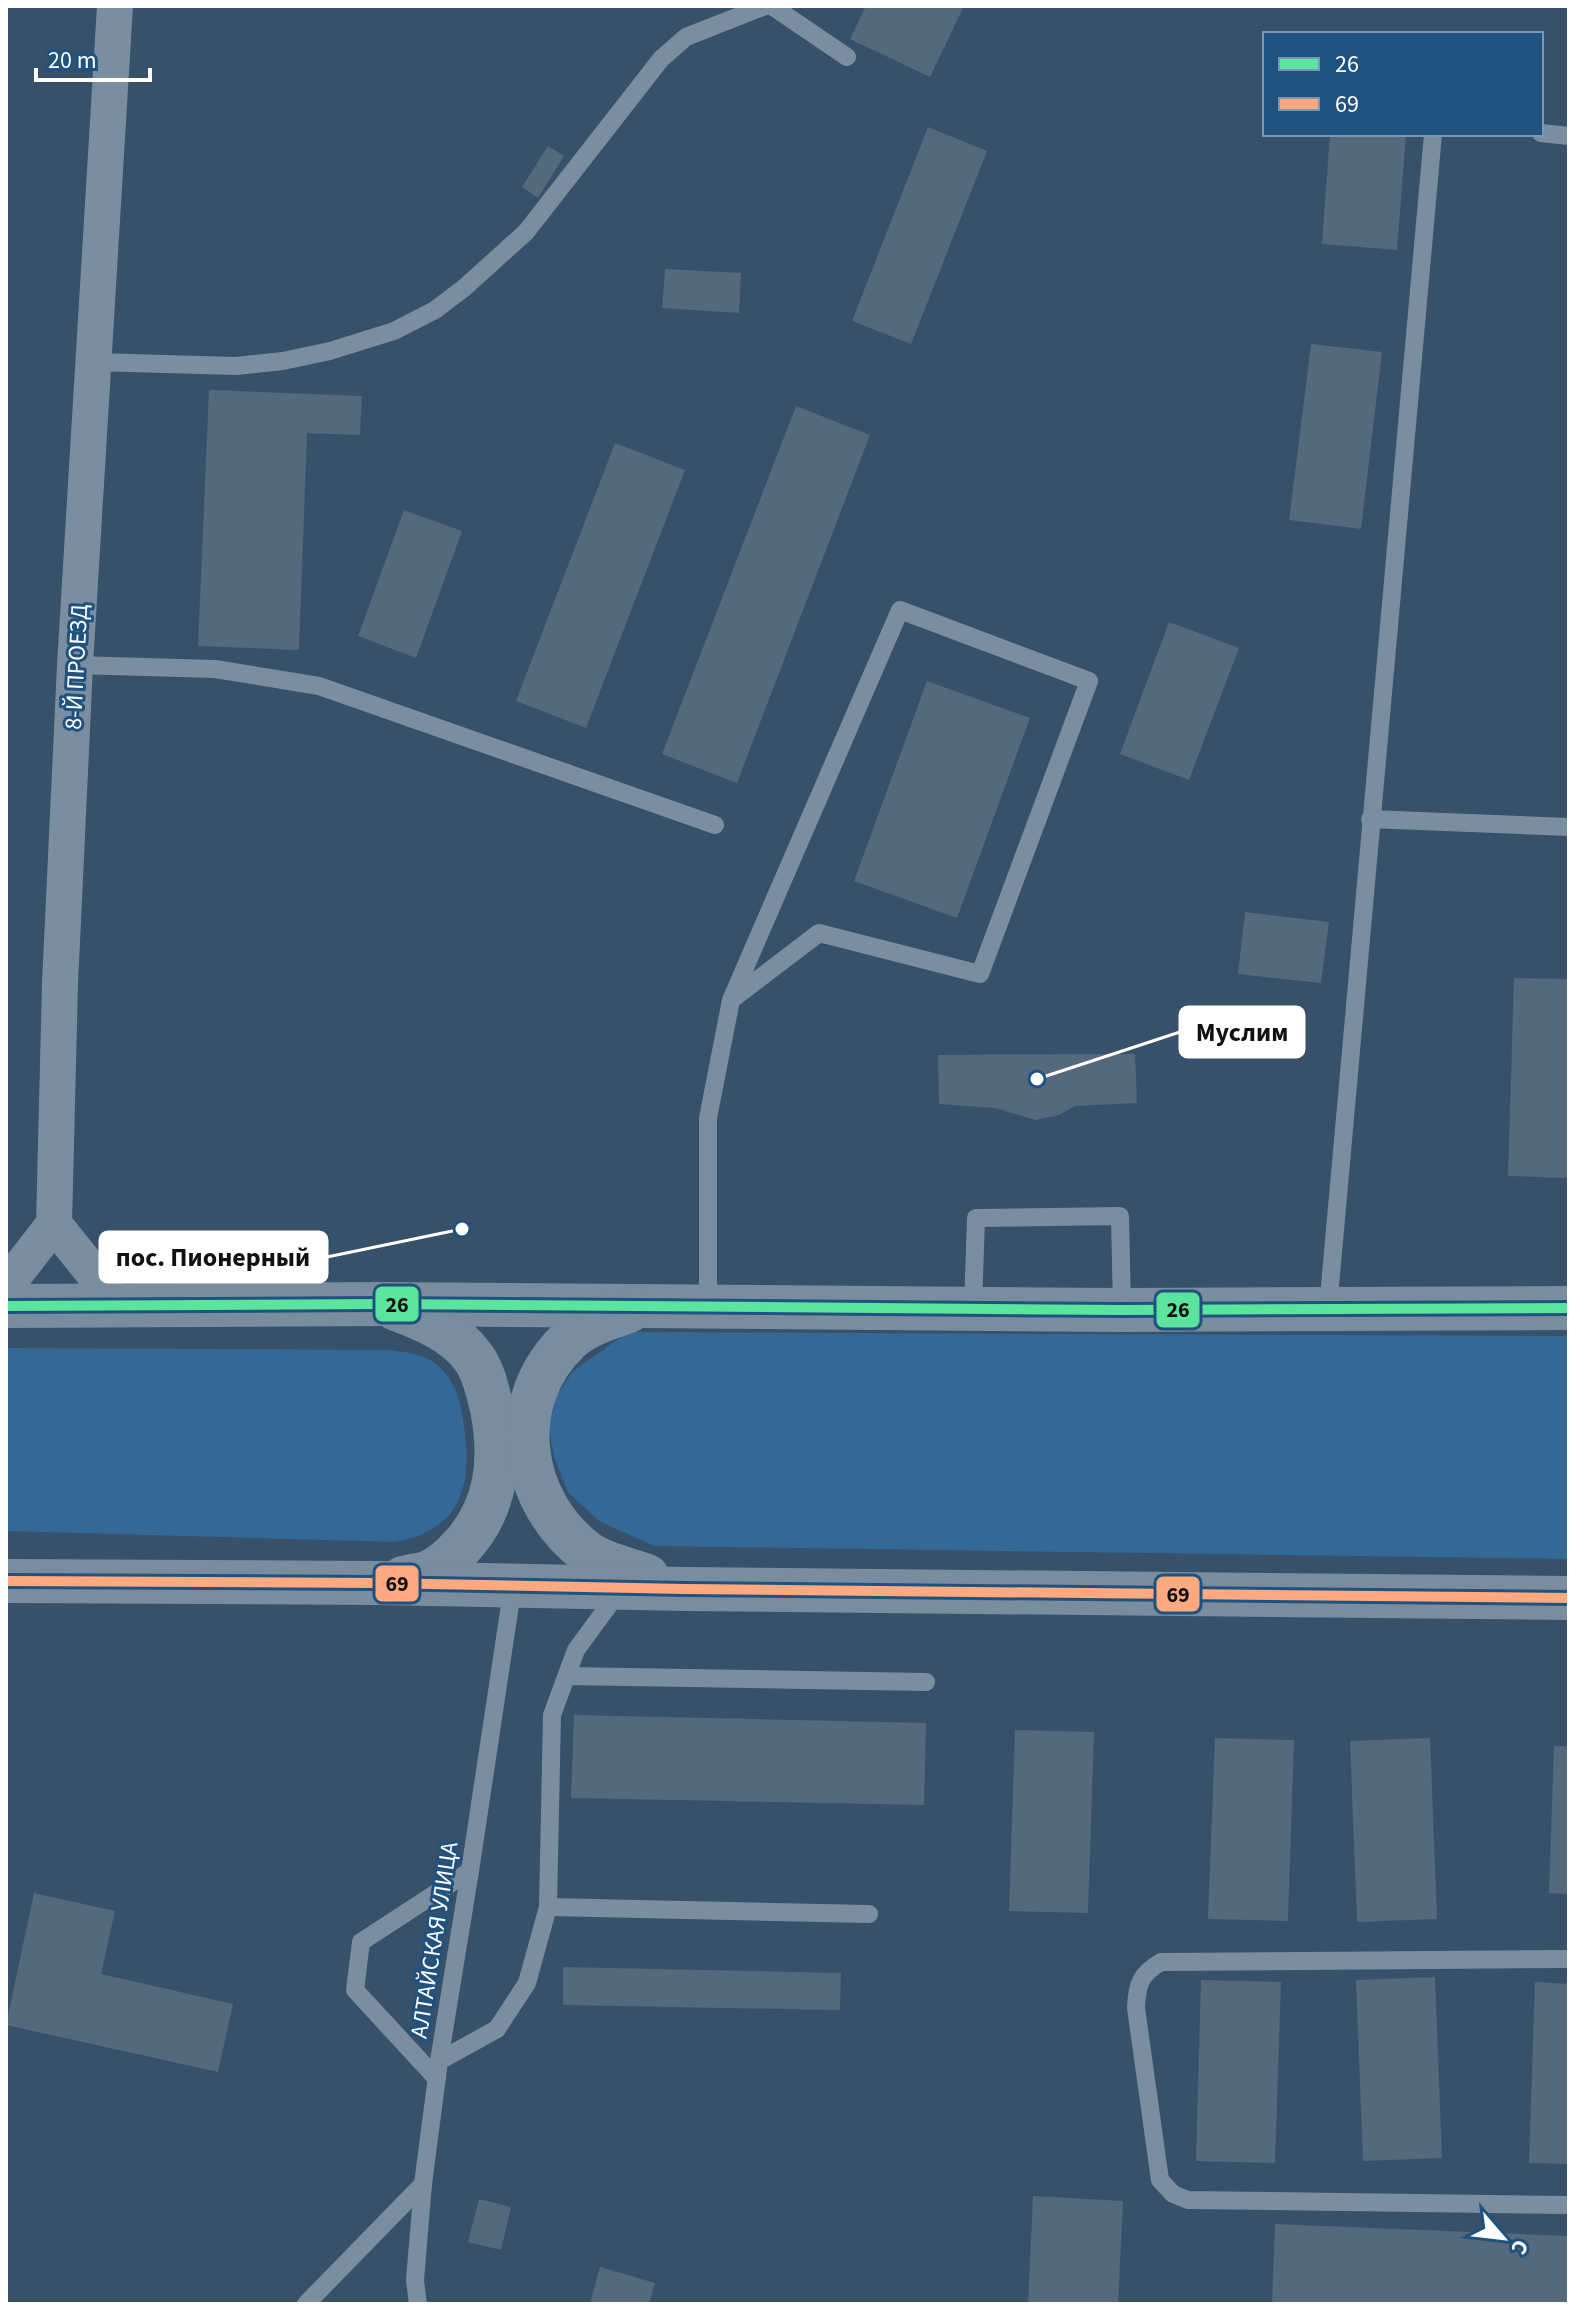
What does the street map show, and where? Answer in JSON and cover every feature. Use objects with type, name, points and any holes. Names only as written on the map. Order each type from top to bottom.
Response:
[{"type":"main road","points":[[377,1583],[427,1573],[458,1551],[481,1521],[489,1502],[497,1458],[488,1392],[476,1360],[460,1342],[444,1331],[382,1304]]},
{"type":"main road","points":[[6,1306],[647,1305],[973,1310],[1569,1308]]},
{"type":"main road","points":[[647,1305],[596,1323],[569,1340],[541,1376],[530,1409],[527,1446],[533,1478],[545,1507],[566,1535],[592,1556],[685,1589]]},
{"type":"main road","points":[[6,1581],[1569,1598]]},
{"type":"street","name":"8-Й ПРОЕЗД","points":[[54,1224],[61,968],[75,665],[115,6]]},
{"type":"street","points":[[6,1286],[54,1224],[119,1305]]},
{"type":"lane","points":[[95,362],[236,366],[283,361],[330,351],[394,331],[435,310],[526,232],[661,59],[686,37],[765,6]]},
{"type":"lane","points":[[772,6],[847,57]]},
{"type":"lane","points":[[1543,133],[1569,136]]},
{"type":"lane","points":[[1328,1308],[1433,136]]},
{"type":"lane","points":[[708,1306],[708,1118],[731,1000],[900,610],[1089,681],[980,974],[819,933],[731,1000]]},
{"type":"lane","points":[[75,665],[215,669],[319,686],[715,825]]},
{"type":"lane","points":[[1370,819],[1569,827]]},
{"type":"lane","points":[[973,1310],[976,1218],[1120,1216],[1122,1310]]},
{"type":"lane","name":"АЛТАЙСКАЯ УЛИЦА","points":[[418,2304],[415,2280],[423,2184],[438,2070],[513,1585]]},
{"type":"lane","points":[[470,1871],[361,1942],[355,1990],[438,2070],[497,2029],[527,1983],[548,1907],[552,1715],[576,1650],[622,1587]]},
{"type":"lane","points":[[567,1676],[926,1682]]},
{"type":"lane","points":[[548,1907],[869,1914]]},
{"type":"lane","points":[[1569,1959],[1161,1962],[1148,1970],[1136,1989],[1136,2008],[1160,2180],[1173,2194],[1188,2200],[1569,2205]]},
{"type":"lane","points":[[306,2304],[423,2184]]},
{"type":"shaded area","points":[[628,1332],[1569,1336],[1569,1559],[654,1546],[599,1521],[568,1492],[554,1457],[549,1426],[556,1397],[572,1372]]},
{"type":"shaded area","points":[[6,1348],[390,1350],[421,1356],[443,1371],[459,1400],[466,1448],[464,1486],[458,1502],[435,1527],[395,1542],[6,1531]]},
{"type":"building","points":[[866,6],[964,6],[930,77],[850,39]]},
{"type":"building","points":[[928,127],[987,151],[911,344],[852,321]]},
{"type":"building","points":[[1330,136],[1406,136],[1397,250],[1322,244]]},
{"type":"building","points":[[548,146],[564,156],[538,198],[522,187]]},
{"type":"building","points":[[665,269],[741,273],[739,313],[662,308]]},
{"type":"building","points":[[1311,344],[1382,352],[1361,529],[1289,520]]},
{"type":"building","points":[[209,390],[362,396],[360,435],[307,433],[299,650],[198,646]]},
{"type":"building","points":[[796,406],[870,435],[737,783],[662,754]]},
{"type":"building","points":[[615,443],[685,470],[586,728],[516,701]]},
{"type":"building","points":[[404,510],[462,531],[416,658],[358,636]]},
{"type":"building","points":[[1169,622],[1239,648],[1189,780],[1120,754]]},
{"type":"building","points":[[927,681],[1030,718],[957,918],[854,881]]},
{"type":"building","points":[[1245,912],[1329,922],[1321,983],[1238,974]]},
{"type":"building","points":[[1514,978],[1569,979],[1569,1178],[1508,1176]]},
{"type":"building","points":[[1135,1054],[1137,1103],[1075,1106],[1059,1115],[1036,1120],[995,1108],[939,1104],[938,1055]]},
{"type":"building","points":[[574,1715],[926,1723],[924,1805],[571,1798]]},
{"type":"building","points":[[1015,1730],[1094,1732],[1088,1913],[1009,1911]]},
{"type":"building","points":[[1215,1738],[1294,1740],[1288,1921],[1208,1919]]},
{"type":"building","points":[[1430,1738],[1437,1919],[1357,1922],[1350,1741]]},
{"type":"building","points":[[1554,1746],[1569,1746],[1569,1894],[1549,1893]]},
{"type":"building","points":[[34,1893],[115,1911],[101,1974],[233,2004],[218,2072],[6,2025]]},
{"type":"building","points":[[563,1967],[841,1973],[840,2010],[563,2005]]},
{"type":"building","points":[[1435,1977],[1442,2158],[1363,2161],[1356,1980]]},
{"type":"building","points":[[1201,1980],[1281,1982],[1275,2163],[1196,2161]]},
{"type":"building","points":[[1535,1982],[1569,1984],[1569,2164],[1529,2163]]},
{"type":"building","points":[[1033,2196],[1123,2201],[1118,2304],[1028,2304]]},
{"type":"building","points":[[479,2199],[511,2207],[501,2250],[468,2242]]},
{"type":"building","points":[[1275,2224],[1569,2236],[1569,2304],[1272,2304]]},
{"type":"building","points":[[600,2267],[655,2283],[649,2304],[590,2303]]},
{"type":"transit line","name":"26","points":[[6,1306],[382,1304],[1122,1310],[1569,1308]]},
{"type":"transit line","name":"69","points":[[6,1581],[1569,1598]]},
{"type":"place","name":"Муслим","points":[[1037,1079]]},
{"type":"place","name":"пос. Пионерный","points":[[462,1229]]}]
